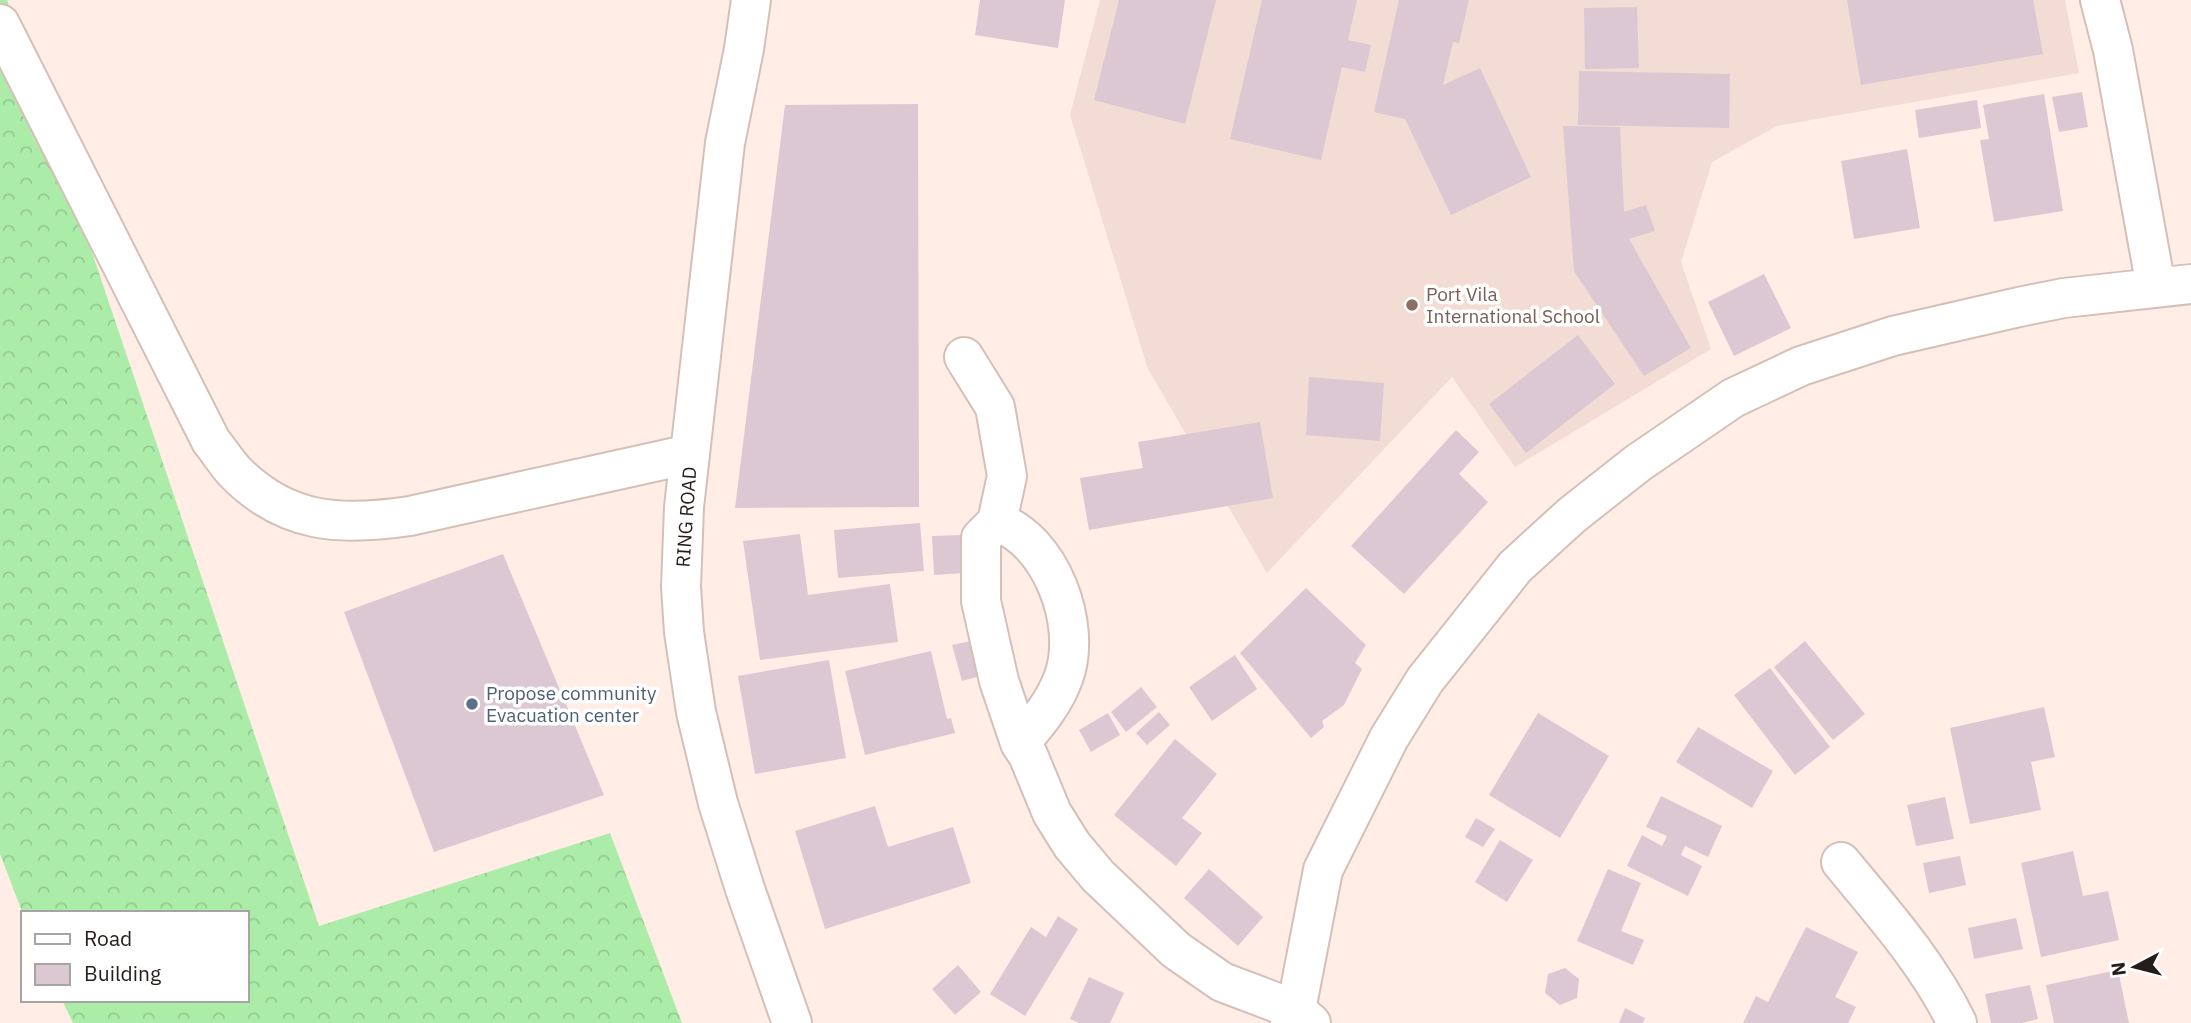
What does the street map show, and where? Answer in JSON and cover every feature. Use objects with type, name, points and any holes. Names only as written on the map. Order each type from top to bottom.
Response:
[{"type":"street","name":"RING ROAD","points":[[751,0],[726,143],[684,507],[681,587],[684,632],[696,712],[722,815],[792,1023]]},
{"type":"street","points":[[964,357],[995,407],[1007,476],[997,522],[981,538],[981,601],[999,681],[1020,743],[1028,755],[1052,813],[1072,845],[1098,876],[1176,950],[1222,982],[1299,1019],[1323,870],[1389,738],[1425,680],[1516,567],[1572,515],[1638,463],[1733,398],[1801,366],[1893,336],[1979,316],[2064,298],[2173,286],[2100,0]]},
{"type":"street","points":[[0,24],[211,441],[234,471],[267,498],[296,513],[334,522],[365,523],[410,516],[690,454]]},
{"type":"street","points":[[997,522],[1030,541],[1043,556],[1063,604],[1068,626],[1069,655],[1065,675],[1042,717],[1020,743]]},
{"type":"street","points":[[1841,862],[1909,945],[1945,997],[1957,1023]]},
{"type":"shaded area","name":"Port Vila International School","points":[[1100,0],[2065,0],[2079,73],[1777,126],[1712,162],[1681,262],[1711,349],[1515,467],[1452,377],[1267,573],[1148,369],[1070,115]]},
{"type":"green space","points":[[0,0],[7,0],[319,926],[610,833],[682,1023],[73,1023],[63,1002],[248,1002],[248,911],[22,911],[0,854]]},
{"type":"building","points":[[980,0],[1065,0],[1058,48],[975,35]]},
{"type":"building","points":[[1119,0],[1216,0],[1185,124],[1094,100]]},
{"type":"building","points":[[1262,0],[1357,0],[1348,40],[1371,45],[1365,72],[1342,67],[1321,160],[1230,139]]},
{"type":"building","points":[[1399,0],[1469,0],[1459,43],[1453,42],[1443,85],[1480,68],[1531,177],[1451,215],[1405,119],[1374,112]]},
{"type":"building","points":[[1847,0],[2033,0],[2043,54],[1861,85]]},
{"type":"building","points":[[1637,7],[1639,68],[1585,69],[1584,8]]},
{"type":"building","points":[[1579,71],[1730,74],[1729,128],[1578,125]]},
{"type":"building","points":[[2082,92],[2088,127],[2059,132],[2052,97]]},
{"type":"building","points":[[2044,94],[2063,211],[1994,222],[1980,140],[1989,139],[1983,105]]},
{"type":"building","points":[[1977,100],[1981,128],[1919,138],[1915,110]]},
{"type":"building","points":[[918,104],[919,507],[735,508],[785,105]]},
{"type":"building","points":[[1563,126],[1620,127],[1624,212],[1646,205],[1655,231],[1629,239],[1691,348],[1644,376],[1574,271]]},
{"type":"building","points":[[1907,149],[1920,228],[1854,239],[1841,161]]},
{"type":"building","points":[[1764,274],[1791,328],[1734,356],[1708,302]]},
{"type":"building","points":[[1578,335],[1615,384],[1526,453],[1489,404]]},
{"type":"building","points":[[1309,377],[1384,383],[1380,441],[1306,435]]},
{"type":"building","points":[[1260,422],[1273,498],[1089,530],[1080,478],[1143,468],[1138,442]]},
{"type":"building","points":[[1456,430],[1479,452],[1459,474],[1488,502],[1404,594],[1351,546]]},
{"type":"building","points":[[920,523],[924,571],[838,578],[834,530]]},
{"type":"building","points":[[800,534],[808,595],[890,584],[898,642],[760,660],[743,541]]},
{"type":"building","points":[[962,535],[964,573],[934,575],[932,536]]},
{"type":"building","name":"Propose community Evacuation center","points":[[503,554],[604,795],[434,852],[344,612]]},
{"type":"building","points":[[1306,588],[1366,645],[1355,663],[1362,669],[1344,705],[1322,721],[1324,727],[1311,738],[1240,653]]},
{"type":"building","points":[[971,641],[980,676],[962,681],[952,645]]},
{"type":"building","points":[[1805,641],[1865,714],[1833,740],[1774,667]]},
{"type":"building","points":[[931,651],[947,719],[951,718],[955,733],[865,755],[845,671]]},
{"type":"building","points":[[1235,655],[1257,689],[1212,721],[1189,687]]},
{"type":"building","points":[[829,660],[846,758],[755,774],[738,676]]},
{"type":"building","points":[[1770,668],[1830,747],[1795,775],[1734,695]]},
{"type":"building","points":[[1141,687],[1157,707],[1126,732],[1111,712]]},
{"type":"building","points":[[2044,707],[2055,757],[2031,762],[2041,810],[1970,824],[1950,728]]},
{"type":"building","points":[[1159,712],[1170,725],[1147,745],[1136,733]]},
{"type":"building","points":[[1108,713],[1120,735],[1091,752],[1079,730]]},
{"type":"building","points":[[1538,713],[1609,756],[1560,838],[1489,795]]},
{"type":"building","points":[[1698,727],[1773,771],[1752,808],[1676,762]]},
{"type":"building","points":[[1175,739],[1217,774],[1182,818],[1202,833],[1176,866],[1114,815]]},
{"type":"building","points":[[1661,796],[1722,826],[1708,857],[1685,846],[1681,855],[1702,866],[1688,896],[1627,866],[1642,835],[1662,846],[1667,836],[1646,827]]},
{"type":"building","points":[[1945,797],[1954,839],[1916,846],[1907,805]]},
{"type":"building","points":[[875,806],[888,847],[953,827],[971,883],[825,929],[795,831]]},
{"type":"building","points":[[1476,818],[1495,829],[1483,847],[1465,837]]},
{"type":"building","points":[[1500,840],[1533,860],[1507,902],[1475,882]]},
{"type":"building","points":[[2073,851],[2083,896],[2108,891],[2119,940],[2041,957],[2021,863]]},
{"type":"building","points":[[1960,856],[1966,885],[1929,893],[1923,863]]},
{"type":"building","points":[[1209,869],[1263,917],[1238,946],[1184,898]]},
{"type":"building","points":[[1608,869],[1641,883],[1621,931],[1644,940],[1633,965],[1577,941]]},
{"type":"building","points":[[1058,916],[1078,929],[1025,1016],[990,994],[1031,927],[1046,937]]},
{"type":"building","points":[[2016,918],[2023,949],[1974,959],[1968,928]]},
{"type":"building","points":[[1806,927],[1858,952],[1835,997],[1856,1007],[1848,1023],[1743,1023],[1756,996],[1768,1002]]},
{"type":"building","points":[[958,965],[981,992],[955,1015],[932,989]]},
{"type":"building","points":[[1565,968],[1579,979],[1577,998],[1560,1005],[1545,993],[1548,974]]},
{"type":"building","points":[[2118,970],[2129,1023],[2054,1023],[2046,985]]},
{"type":"building","points":[[1089,977],[1124,993],[1110,1023],[1079,1023],[1070,1019]]},
{"type":"building","points":[[2030,985],[2038,1019],[2022,1023],[1991,1023],[1985,994]]},
{"type":"building","points":[[1625,1008],[1645,1018],[1643,1023],[1619,1023]]},
{"type":"place","name":"Port Vila International School","points":[[1412,305]]},
{"type":"place","name":"Propose community Evacuation center","points":[[472,704]]}]
